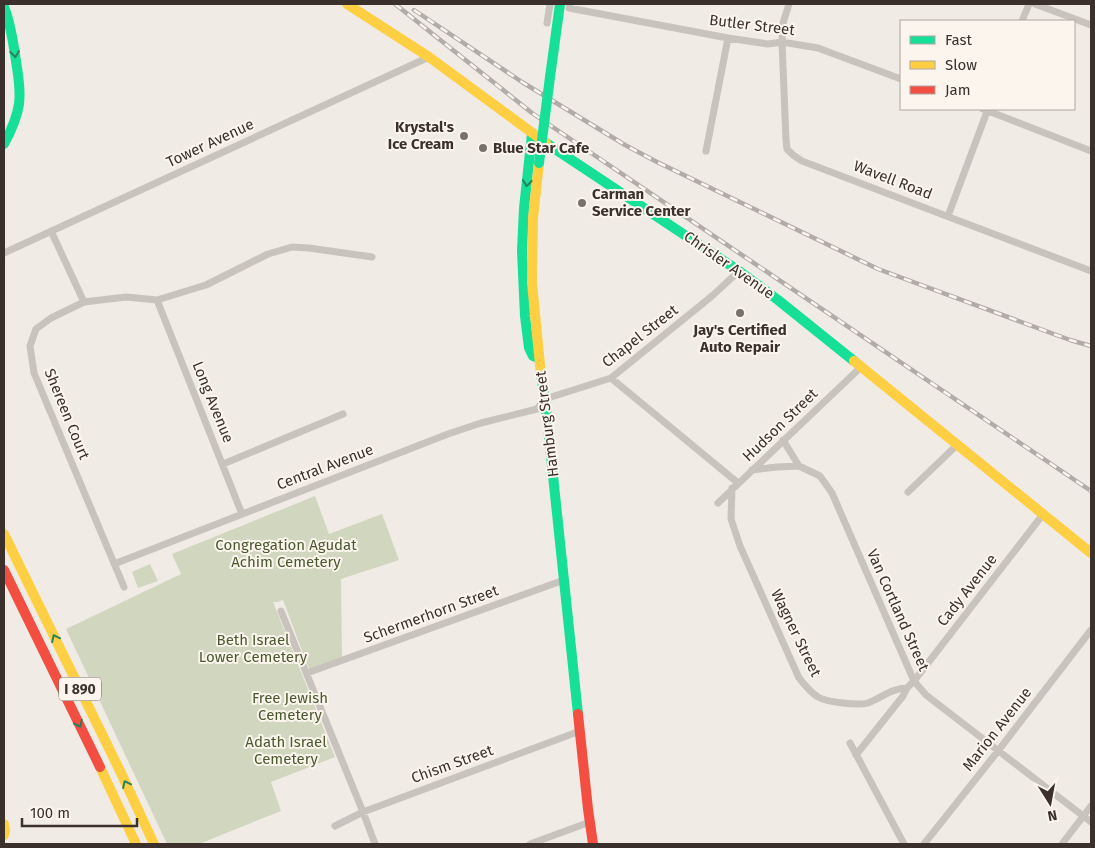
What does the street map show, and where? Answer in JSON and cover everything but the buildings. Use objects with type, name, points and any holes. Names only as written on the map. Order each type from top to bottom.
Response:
[{"type":"main road","name":"Chrisler Avenue","points":[[347,4],[429,57],[532,134],[739,271],[958,444],[1091,553]]},
{"type":"main road","name":"Hamburg Street","points":[[560,4],[533,218],[532,283],[593,844]]},
{"type":"main road","points":[[4,7],[10,26],[19,94],[17,115],[4,144]]},
{"type":"main road","points":[[532,134],[523,219],[522,252],[529,348],[533,356],[539,358]]},
{"type":"main road","name":"I 890","points":[[4,534],[118,766],[154,844]]},
{"type":"main road","name":"I 890","points":[[4,570],[136,844]]},
{"type":"main road","points":[[4,824],[4,835]]},
{"type":"street","points":[[547,23],[550,4]]},
{"type":"street","name":"Butler Street","points":[[570,4],[569,8],[728,38],[768,44],[782,42],[818,48],[900,79]]},
{"type":"street","name":"Wavell Road","points":[[788,4],[783,23],[782,42],[786,140],[787,149],[793,156],[1091,271]]},
{"type":"street","points":[[1022,20],[1028,4]]},
{"type":"street","points":[[1035,4],[1091,25]]},
{"type":"street","points":[[706,151],[728,38]]},
{"type":"street","name":"Tower Avenue","points":[[4,254],[429,57]]},
{"type":"street","points":[[948,216],[986,110]]},
{"type":"street","points":[[988,110],[1091,151]]},
{"type":"street","points":[[51,232],[84,302]]},
{"type":"street","name":"Shereen Court","points":[[124,587],[34,372],[30,346],[36,329],[51,318],[84,302],[126,297],[157,300],[206,284],[268,254],[292,246],[372,257]]},
{"type":"street","name":"Chapel Street","points":[[545,399],[611,378],[712,296],[739,271]]},
{"type":"street","name":"Long Avenue","points":[[157,300],[242,514]]},
{"type":"street","name":"Hudson Street","points":[[718,502],[861,367]]},
{"type":"street","points":[[611,378],[735,485]]},
{"type":"street","name":"Central Avenue","points":[[114,564],[448,434],[537,409],[545,399]]},
{"type":"street","points":[[223,464],[343,414]]},
{"type":"street","points":[[752,470],[799,466],[783,440]]},
{"type":"street","points":[[908,492],[958,444]]},
{"type":"street","name":"Van Cortland Street","points":[[799,466],[820,476],[832,493],[914,681],[926,695],[1091,822]]},
{"type":"street","name":"Wagner Street","points":[[735,485],[731,519],[740,546],[800,678],[806,687],[820,698],[854,705],[866,704],[899,688],[907,688]]},
{"type":"street","name":"Cady Avenue","points":[[856,755],[1044,514]]},
{"type":"street","name":"Schermerhorn Street","points":[[307,673],[564,580]]},
{"type":"street","points":[[281,611],[375,844]]},
{"type":"street","name":"Marion Avenue","points":[[924,844],[998,752],[1091,630]]},
{"type":"street","name":"Chism Street","points":[[334,826],[363,812],[580,731]]},
{"type":"street","points":[[850,743],[904,844]]},
{"type":"street","points":[[1062,844],[1091,806]]},
{"type":"street","points":[[530,844],[590,822]]},
{"type":"green space","points":[[315,496],[329,534],[382,514],[399,560],[341,579],[342,657],[309,669],[283,600],[273,602],[335,757],[271,782],[281,811],[199,844],[167,844],[66,629],[181,574],[172,554]]},
{"type":"green space","points":[[150,564],[158,581],[138,588],[132,572]]},
{"type":"railway","points":[[395,4],[532,113],[1091,491]]},
{"type":"railway","points":[[414,10],[522,82],[625,145],[657,162],[878,269],[1091,346]]},
{"type":"traffic: fast","points":[[550,77],[560,4]]},
{"type":"traffic: fast","points":[[4,7],[12,33],[20,93],[17,114],[4,144]]},
{"type":"traffic: fast","points":[[539,163],[550,77]]},
{"type":"traffic: fast","points":[[532,134],[524,208],[522,251],[525,316],[529,348],[533,356],[539,358]]},
{"type":"traffic: fast","points":[[546,143],[739,271],[854,361]]},
{"type":"traffic: fast","points":[[541,375],[578,714]]},
{"type":"traffic: slow","points":[[347,4],[429,57],[546,143]]},
{"type":"traffic: slow","points":[[539,163],[533,218],[532,283],[541,375]]},
{"type":"traffic: slow","points":[[854,361],[1091,553]]},
{"type":"traffic: slow","points":[[4,534],[154,844]]},
{"type":"traffic: slow","points":[[100,767],[136,844]]},
{"type":"traffic: slow","points":[[4,824],[4,835]]},
{"type":"traffic: jam","points":[[4,570],[100,767]]},
{"type":"traffic: jam","points":[[578,714],[593,844]]},
{"type":"place","name":"Krystal's Ice Cream","points":[[464,136]]},
{"type":"place","name":"Blue Star Cafe","points":[[483,148]]},
{"type":"place","name":"Carman Service Center","points":[[582,203]]},
{"type":"place","name":"Jay's Certified Auto Repair","points":[[740,313]]},
{"type":"park label","name":"Congregation Agudat Achim Cemetery","points":[[286,554]]},
{"type":"park label","name":"Beth Israel Lower Cemetery","points":[[253,648]]},
{"type":"park label","name":"Free Jewish Cemetery","points":[[290,706]]},
{"type":"park label","name":"Adath Israel Cemetery","points":[[286,750]]}]
